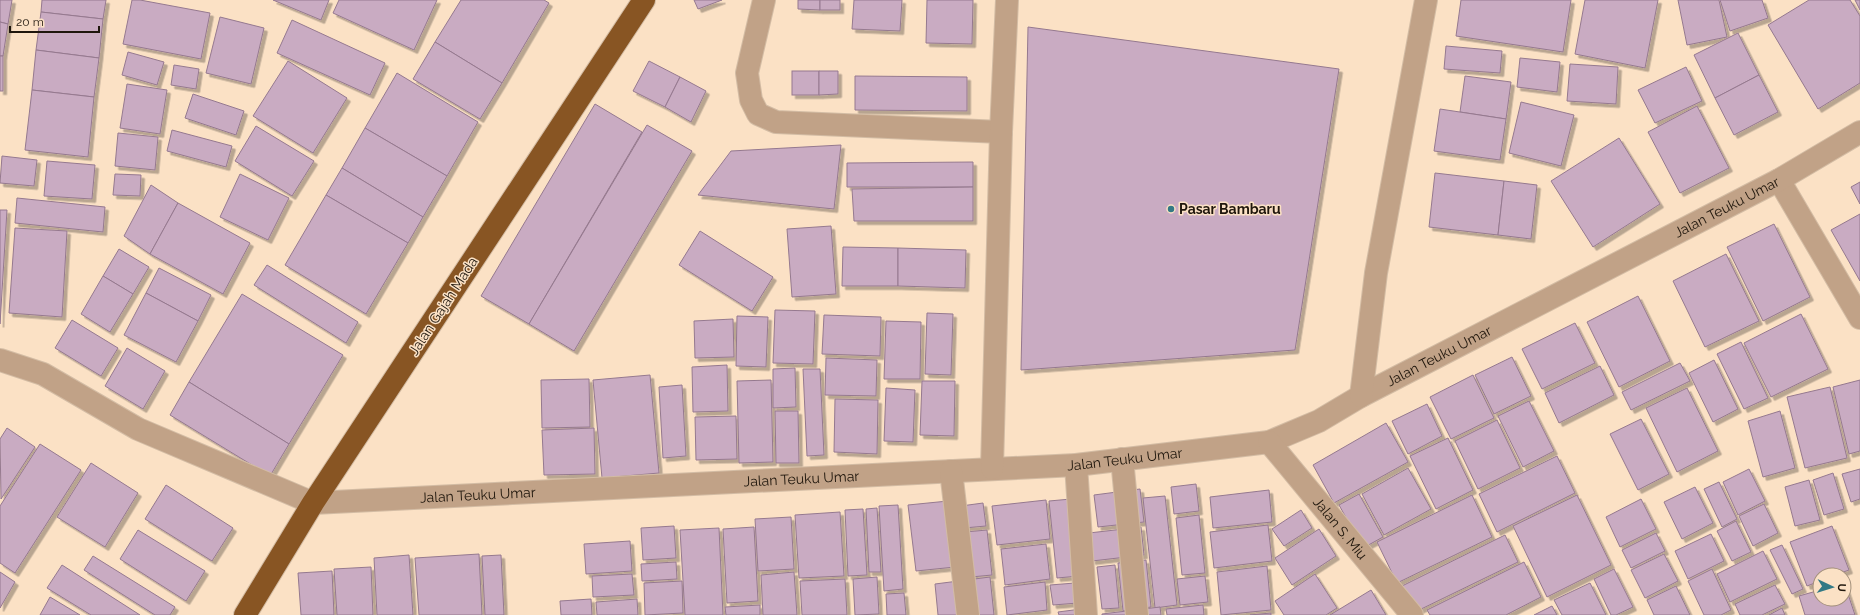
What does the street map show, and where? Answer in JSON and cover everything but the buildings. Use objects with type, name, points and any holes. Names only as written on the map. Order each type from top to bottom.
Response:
[{"type":"highway","name":"Jalan Gajah Mada","points":[[246,615],[313,503],[644,0]]},
{"type":"street","points":[[764,0],[747,73],[751,100],[758,114],[776,122],[1001,132]]},
{"type":"street","points":[[992,468],[1001,132],[1007,0]]},
{"type":"street","points":[[1361,396],[1376,273],[1426,0]]},
{"type":"street","name":"Jalan Teuku Umar","points":[[313,503],[1076,465],[1269,442],[1319,421],[1361,396],[1779,180],[1860,132]]},
{"type":"street","points":[[1779,180],[1860,318]]},
{"type":"street","points":[[0,360],[43,374],[138,429],[313,503]]},
{"type":"street","name":"Jalan S. Miu","points":[[1269,442],[1412,615]]},
{"type":"street","points":[[1122,459],[1137,615]]},
{"type":"street","points":[[1076,465],[1086,615]]},
{"type":"street","points":[[951,471],[968,615]]},
{"type":"place","name":"Pasar Bambaru","points":[[1171,209]]}]
